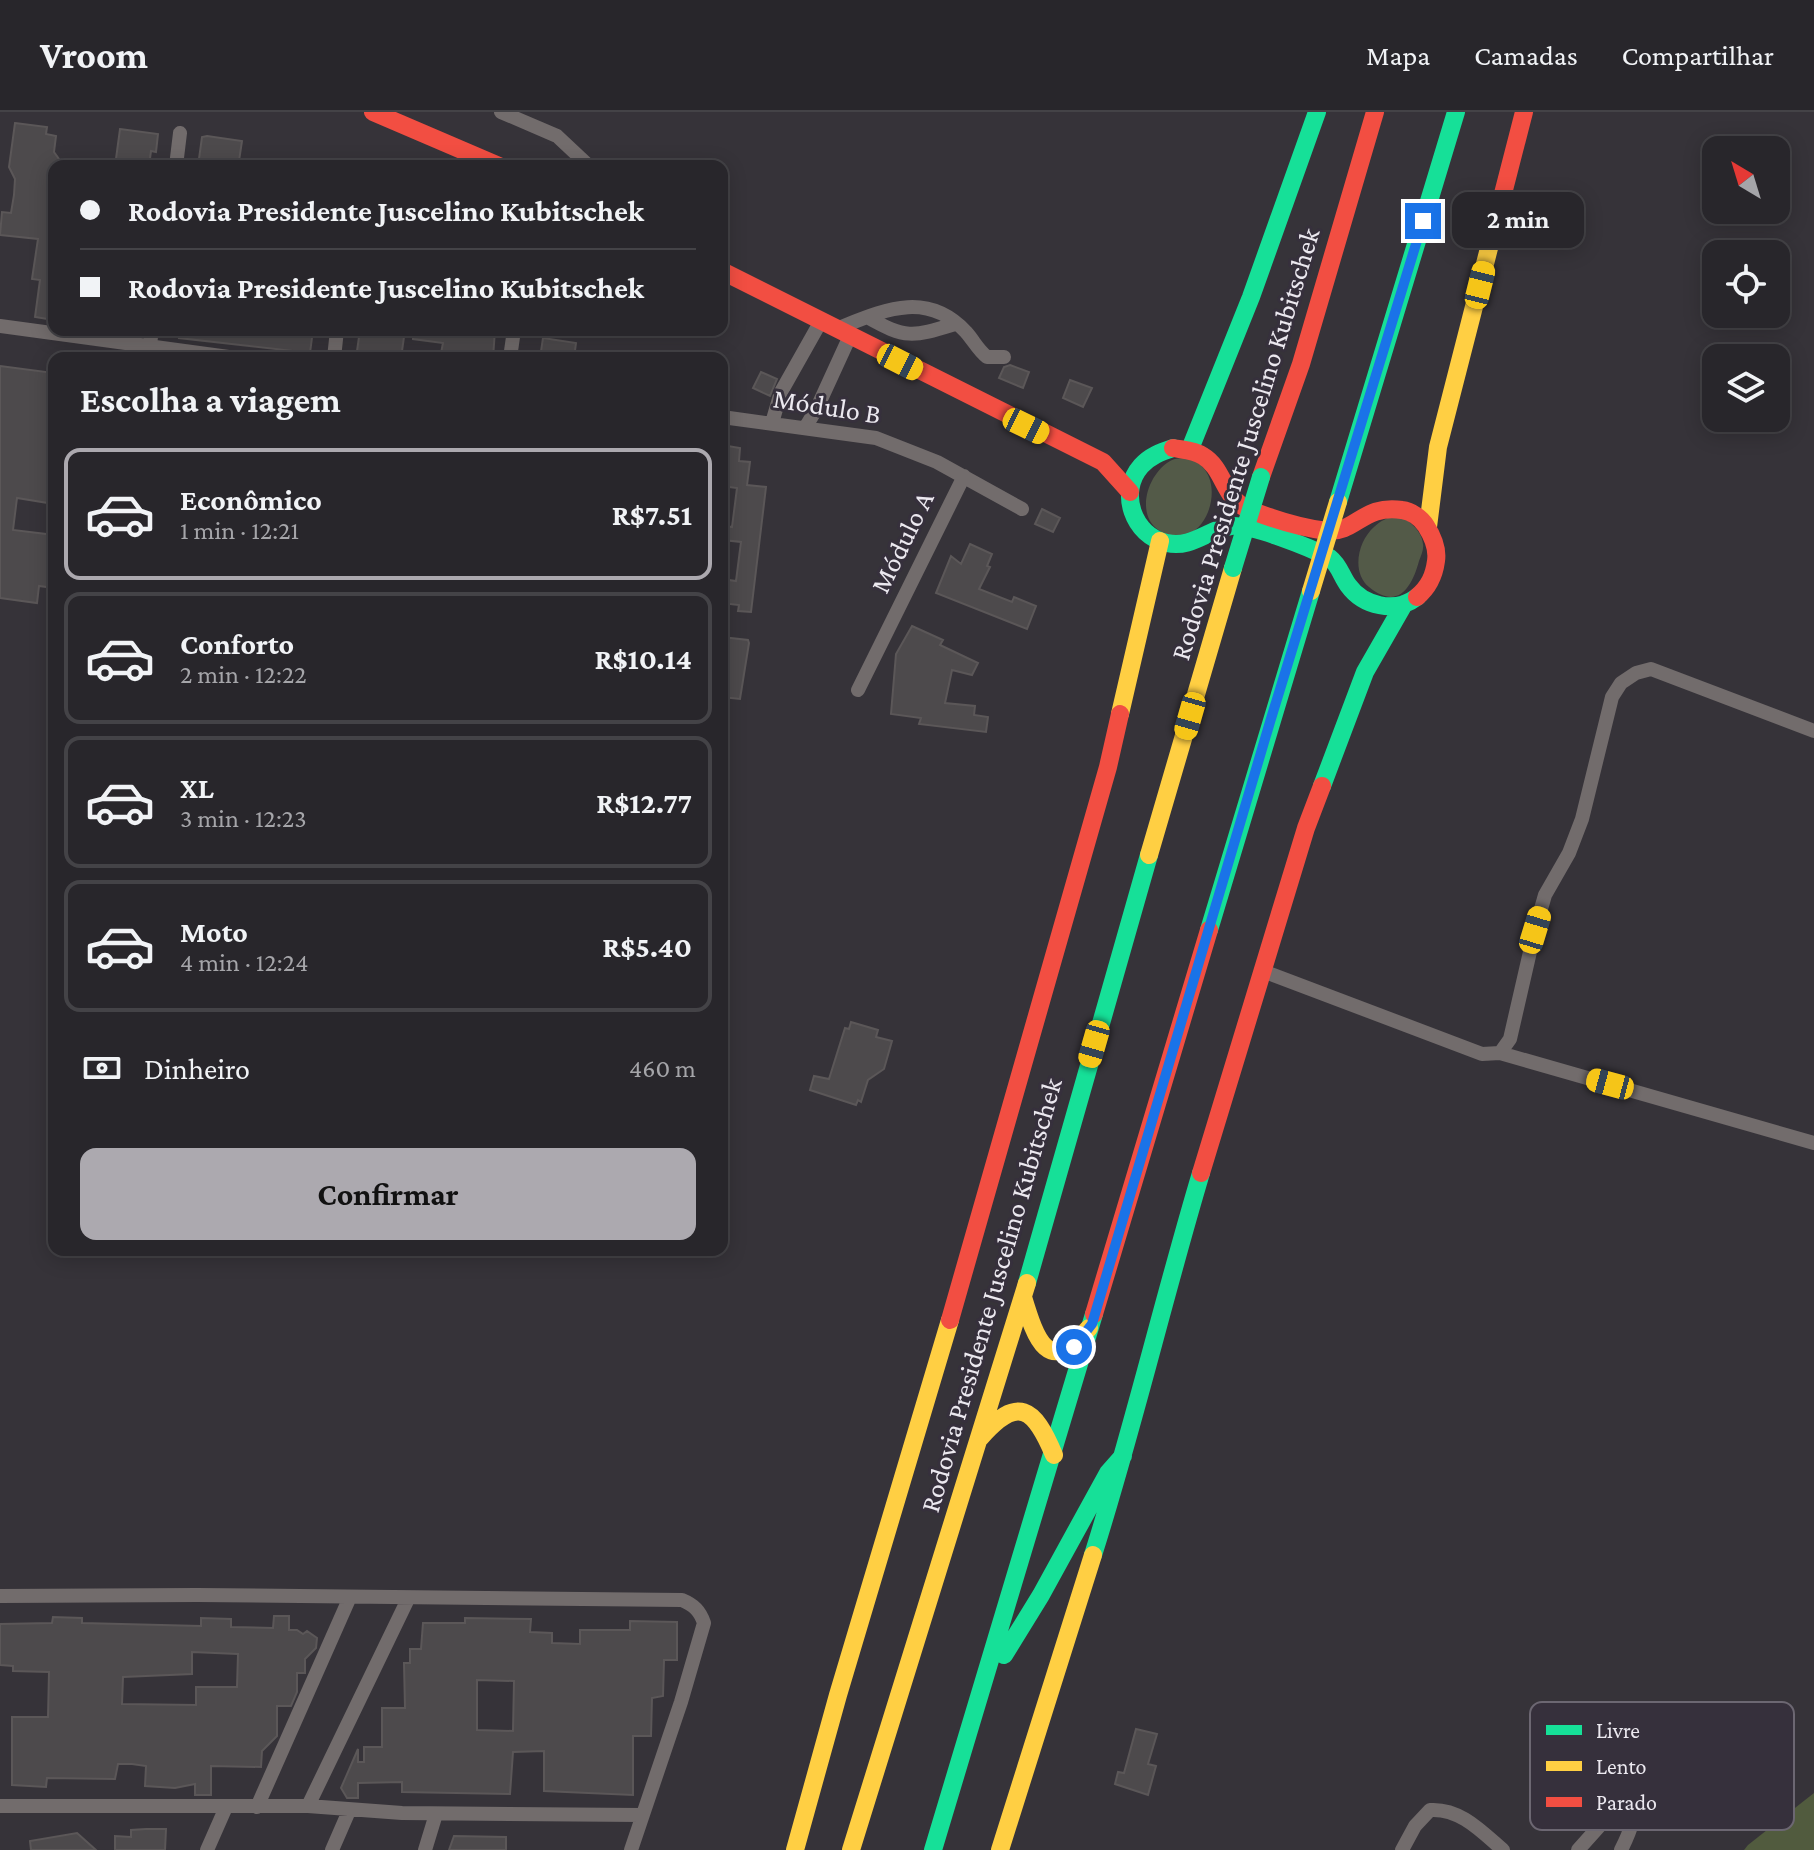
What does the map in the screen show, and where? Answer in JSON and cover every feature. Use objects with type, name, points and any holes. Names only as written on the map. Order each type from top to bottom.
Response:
[{"type":"main road","points":[[373,112],[485,160]]},
{"type":"main road","points":[[1190,449],[1251,297],[1317,112]]},
{"type":"main road","name":"Rodovia Presidente Juscelino Kubitschek","points":[[851,1850],[1023,1297],[1233,568],[1301,364],[1375,112]]},
{"type":"main road","points":[[933,1850],[1456,112]]},
{"type":"main road","points":[[1428,527],[1441,433],[1524,112]]},
{"type":"main road","points":[[728,274],[1103,462],[1130,492]]},
{"type":"main road","points":[[1190,449],[1205,456],[1221,474],[1231,496],[1243,508],[1329,531],[1355,525],[1370,511],[1386,508],[1402,509],[1416,516],[1428,527],[1438,556],[1436,572],[1429,586],[1418,597],[1404,604],[1390,607],[1365,601],[1346,583],[1336,564],[1320,554],[1240,526],[1222,529],[1189,543],[1160,541],[1136,522],[1130,492],[1134,476],[1143,463],[1165,450],[1190,449]]},
{"type":"main road","points":[[1103,462],[1143,463]]},
{"type":"main road","points":[[795,1850],[1108,767],[1160,541]]},
{"type":"main road","points":[[1000,1850],[1123,1456],[1172,1270],[1306,828],[1371,661],[1404,604]]},
{"type":"main road","points":[[1023,1297],[1039,1342],[1054,1352],[1065,1352],[1074,1347],[1092,1324]]},
{"type":"main road","points":[[977,1442],[994,1420],[1007,1412],[1021,1409],[1041,1424],[1054,1455]]},
{"type":"main road","points":[[983,1690],[1041,1595],[1108,1473],[1123,1456]]},
{"type":"street","points":[[501,112],[557,136],[583,160]]},
{"type":"street","points":[[177,160],[180,133]]},
{"type":"street","points":[[772,423],[781,392],[836,329],[904,306],[923,307],[942,315],[966,333],[987,357],[1004,357]]},
{"type":"street","points":[[867,317],[895,333],[915,334],[955,324]]},
{"type":"street","points":[[0,326],[48,334]]},
{"type":"street","points":[[805,428],[817,408],[836,329]]},
{"type":"street","points":[[57,336],[149,352]]},
{"type":"street","name":"Módulo B","points":[[728,418],[876,438],[964,476]]},
{"type":"street","name":"Módulo A","points":[[858,690],[964,476],[1022,509]]},
{"type":"street","points":[[1500,1053],[1510,1039],[1545,895],[1569,853],[1582,819],[1606,712],[1621,683],[1636,673],[1651,669],[1814,731]]},
{"type":"street","points":[[1263,971],[1482,1054],[1500,1053],[1814,1143]]},
{"type":"street","points":[[0,1596],[682,1600],[697,1608],[704,1623],[631,1850]]},
{"type":"street","points":[[257,1807],[350,1597]]},
{"type":"street","points":[[308,1806],[408,1599]]},
{"type":"street","points":[[0,1806],[308,1806],[349,1811],[436,1814],[641,1815]]},
{"type":"street","points":[[207,1850],[226,1807]]},
{"type":"street","points":[[1402,1850],[1415,1826],[1430,1810],[1446,1809],[1470,1822],[1503,1850]]},
{"type":"street","points":[[332,1850],[349,1811]]},
{"type":"street","points":[[425,1850],[436,1814]]},
{"type":"street","points":[[1578,1850],[1596,1830]]},
{"type":"street","points":[[1621,1850],[1627,1830]]},
{"type":"green space","points":[[1191,457],[1204,468],[1209,478],[1210,505],[1196,529],[1187,535],[1170,538],[1150,521],[1146,504],[1149,487],[1165,465],[1174,459]]},
{"type":"green space","points":[[1395,515],[1417,529],[1423,548],[1408,587],[1396,596],[1388,597],[1363,581],[1358,565],[1368,533]]},
{"type":"green space","points":[[1814,1793],[1814,1850],[1744,1850],[1767,1830],[1794,1830],[1794,1809]]},
{"type":"building","points":[[15,123],[47,127],[46,134],[56,136],[54,152],[60,160],[48,160],[48,319],[35,317],[40,280],[32,279],[38,239],[0,235],[2,212],[11,213],[14,195],[15,179],[9,167]]},
{"type":"building","points":[[120,129],[158,134],[156,152],[151,151],[150,160],[116,160]]},
{"type":"building","points":[[202,137],[242,141],[239,160],[199,160]]},
{"type":"building","points":[[179,336],[312,336],[310,352]]},
{"type":"building","points":[[359,336],[404,336],[402,352],[357,352]]},
{"type":"building","points":[[413,336],[495,336],[493,352],[441,352],[443,343],[413,339]]},
{"type":"building","points":[[543,338],[576,343],[575,352],[541,352]]},
{"type":"building","points":[[1010,365],[1029,372],[1023,388],[999,378],[1004,367]]},
{"type":"building","points":[[0,366],[48,372],[48,503],[17,498],[13,530],[48,534],[48,587],[39,586],[37,603],[0,598]]},
{"type":"building","points":[[761,372],[777,379],[770,396],[753,388]]},
{"type":"building","points":[[1070,380],[1092,388],[1083,407],[1063,398]]},
{"type":"building","points":[[728,446],[740,448],[739,461],[750,462],[747,485],[766,487],[751,612],[738,611],[739,605],[728,604],[728,580],[736,581],[741,542],[728,541],[737,488],[728,487]]},
{"type":"building","points":[[1042,509],[1060,518],[1053,532],[1035,524]]},
{"type":"building","points":[[970,544],[992,554],[987,566],[990,567],[979,589],[1012,602],[1014,597],[1036,606],[1027,629],[936,593],[951,556],[961,564]]},
{"type":"building","points":[[912,626],[943,640],[940,645],[978,663],[972,675],[952,670],[945,703],[975,706],[974,715],[988,717],[986,732],[919,724],[921,718],[891,714],[896,654]]},
{"type":"building","points":[[728,638],[748,640],[749,643],[740,699],[728,698]]},
{"type":"building","points":[[851,1022],[878,1030],[876,1037],[892,1041],[884,1069],[868,1080],[861,1102],[858,1100],[856,1105],[810,1090],[814,1076],[829,1079],[845,1028],[849,1029]]},
{"type":"building","points":[[274,1616],[289,1616],[289,1630],[303,1634],[307,1631],[317,1638],[316,1648],[305,1659],[305,1673],[297,1673],[297,1692],[291,1706],[277,1706],[277,1736],[262,1751],[261,1767],[211,1766],[211,1795],[195,1795],[195,1784],[175,1788],[145,1786],[146,1766],[132,1764],[118,1764],[115,1779],[47,1778],[46,1787],[12,1785],[12,1717],[48,1717],[49,1672],[13,1671],[13,1666],[0,1665],[0,1624],[52,1623],[53,1617],[82,1618],[82,1623],[201,1626],[201,1618],[231,1619],[231,1627],[273,1628]],"holes":[[[192,1652],[238,1654],[237,1687],[196,1687],[196,1705],[122,1704],[123,1677],[192,1674]]]},
{"type":"building","points":[[465,1618],[531,1619],[530,1632],[552,1633],[552,1643],[580,1644],[580,1630],[630,1630],[630,1621],[677,1622],[677,1660],[664,1660],[663,1696],[652,1698],[651,1736],[633,1736],[633,1795],[544,1791],[544,1751],[513,1752],[510,1794],[402,1792],[402,1782],[358,1783],[358,1798],[347,1798],[341,1788],[358,1749],[358,1762],[364,1762],[364,1747],[382,1747],[382,1708],[405,1708],[404,1663],[410,1663],[410,1649],[421,1649],[423,1623],[465,1623]],"holes":[[[477,1680],[514,1681],[513,1731],[477,1730]]]},
{"type":"building","points":[[1136,1729],[1157,1734],[1148,1764],[1156,1766],[1148,1795],[1115,1784],[1118,1772],[1124,1773]]},
{"type":"building","points":[[166,1829],[165,1850],[115,1850],[115,1836],[131,1837],[131,1830]]},
{"type":"building","points":[[77,1833],[96,1850],[31,1850],[30,1841]]},
{"type":"building","points":[[454,1836],[506,1837],[506,1850],[449,1850]]},
{"type":"traffic: fast","points":[[1190,449],[1251,297],[1317,112]]},
{"type":"traffic: fast","points":[[1338,502],[1456,112]]},
{"type":"traffic: fast","points":[[1173,448],[1144,463],[1134,476],[1131,488],[1133,512],[1145,532],[1155,539],[1184,543],[1223,528],[1241,526],[1296,543],[1330,558],[1354,592],[1371,603],[1399,605],[1417,597]]},
{"type":"traffic: fast","points":[[1233,568],[1261,477]]},
{"type":"traffic: fast","points":[[1209,930],[1311,591]]},
{"type":"traffic: fast","points":[[1322,786],[1365,672],[1404,604]]},
{"type":"traffic: fast","points":[[1027,1283],[1149,855]]},
{"type":"traffic: fast","points":[[1093,1555],[1201,1173]]},
{"type":"traffic: fast","points":[[933,1850],[1094,1314]]},
{"type":"traffic: fast","points":[[1004,1655],[1108,1473],[1123,1456]]},
{"type":"traffic: slow","points":[[1428,527],[1438,447],[1497,217]]},
{"type":"traffic: slow","points":[[1311,591],[1338,502]]},
{"type":"traffic: slow","points":[[1120,714],[1160,541]]},
{"type":"traffic: slow","points":[[1149,855],[1233,568]]},
{"type":"traffic: slow","points":[[851,1850],[1027,1283]]},
{"type":"traffic: slow","points":[[1023,1297],[1039,1339],[1054,1351],[1063,1350],[1089,1328]]},
{"type":"traffic: slow","points":[[795,1850],[950,1320]]},
{"type":"traffic: slow","points":[[980,1438],[1005,1416],[1024,1412],[1039,1426],[1054,1455]]},
{"type":"traffic: slow","points":[[1000,1850],[1093,1555]]},
{"type":"traffic: jam","points":[[373,112],[485,160]]},
{"type":"traffic: jam","points":[[1261,477],[1301,364],[1375,112]]},
{"type":"traffic: jam","points":[[1497,217],[1524,112]]},
{"type":"traffic: jam","points":[[728,274],[1103,462],[1130,492]]},
{"type":"traffic: jam","points":[[1173,448],[1203,456],[1241,505],[1288,523],[1327,531],[1345,528],[1378,511],[1389,509],[1416,515],[1431,534],[1436,547],[1434,572],[1417,597]]},
{"type":"traffic: jam","points":[[950,1320],[1108,767],[1120,714]]},
{"type":"traffic: jam","points":[[1201,1173],[1306,828],[1322,786]]},
{"type":"traffic: jam","points":[[1094,1314],[1209,930]]},
{"type":"route","points":[[1074,1347],[1092,1324],[1270,722],[1423,221]]}]
